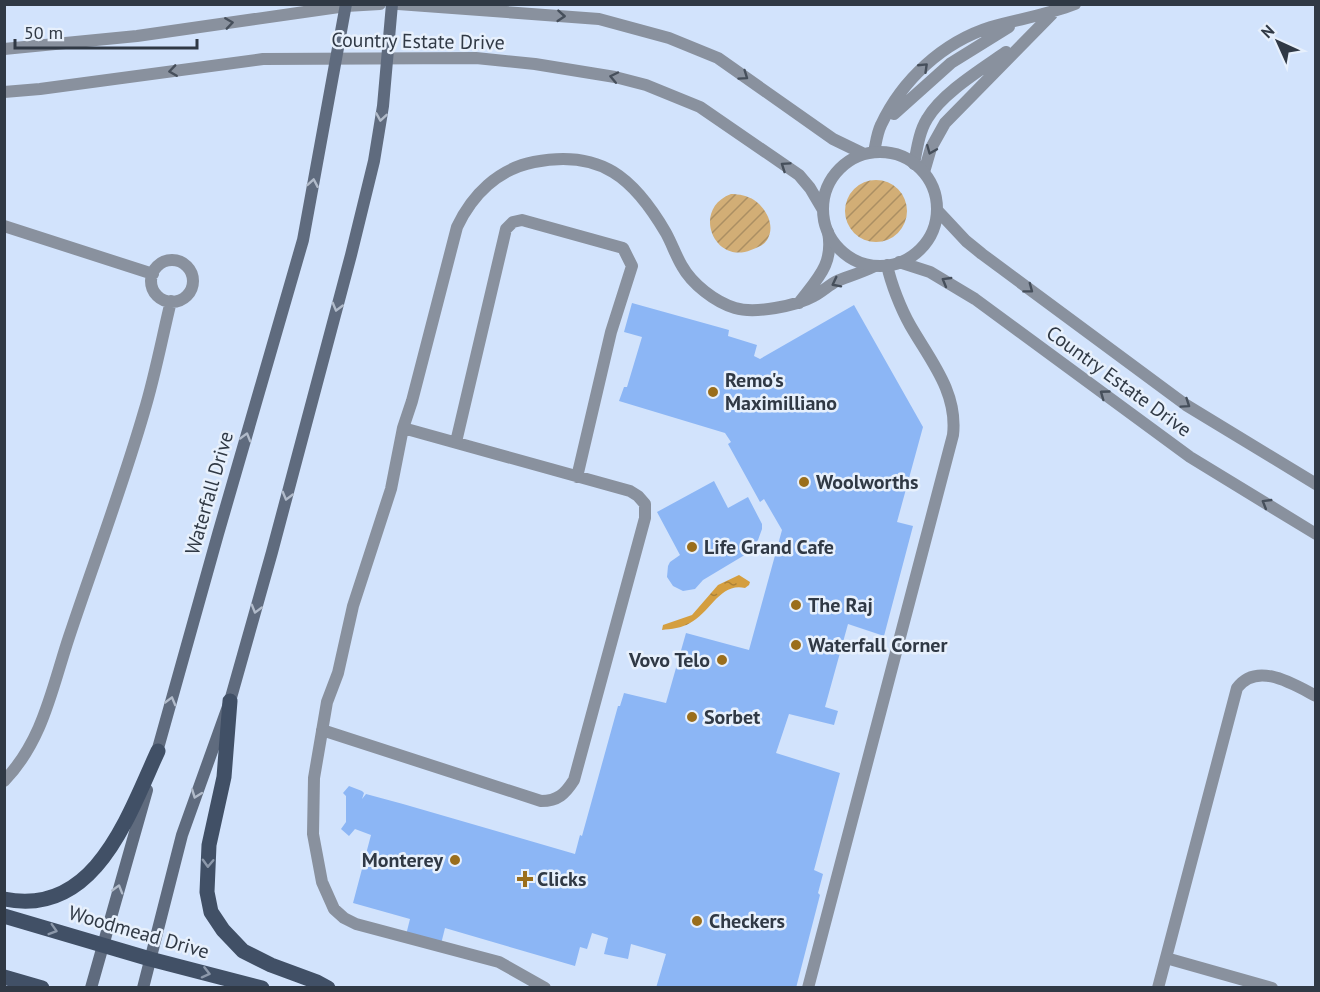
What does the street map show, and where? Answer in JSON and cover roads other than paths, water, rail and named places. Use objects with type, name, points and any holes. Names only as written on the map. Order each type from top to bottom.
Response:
[{"type":"main road","points":[[143,987],[182,835],[230,701],[272,552],[374,161],[383,106],[392,4]]},
{"type":"main road","name":"Waterfall Drive","points":[[91,987],[303,240],[346,5]]},
{"type":"main road","points":[[230,701],[224,777],[209,845],[207,892],[210,912],[243,951],[271,965],[328,987]]},
{"type":"main road","points":[[4,899],[44,899],[67,891],[94,871],[126,822],[158,751]]},
{"type":"main road","name":"Woodmead Drive","points":[[4,916],[150,959],[262,987]]},
{"type":"main road","points":[[4,977],[42,987]]},
{"type":"street","name":"Country Estate Drive","points":[[4,49],[137,36],[346,5],[380,4]]},
{"type":"street","name":"Country Estate Drive","points":[[398,4],[598,19],[669,38],[718,58],[833,139],[869,153]]},
{"type":"street","points":[[869,153],[892,106],[913,78],[940,52],[964,37],[990,27],[1053,13],[1075,4]]},
{"type":"street","points":[[919,168],[945,123],[1053,13]]},
{"type":"street","points":[[919,168],[923,129],[933,111],[962,84],[1032,34]]},
{"type":"street","name":"Country Estate Drive","points":[[4,92],[263,59],[476,58],[535,64],[603,75],[646,86],[700,107],[799,175],[823,210]]},
{"type":"street","points":[[545,987],[499,962],[356,924],[344,918],[334,909],[322,882],[313,834],[314,778],[327,702],[338,673],[353,606],[391,489],[402,428],[412,401],[457,227],[465,210],[481,191],[500,175],[526,164],[552,159],[598,165],[626,180],[644,200],[666,234],[682,267],[698,285],[734,308],[755,310],[798,303],[814,296],[835,282],[914,254],[926,242],[934,227],[937,210],[936,195],[919,168],[909,159],[895,154],[869,153],[847,162],[834,175],[826,191],[823,210],[830,246],[829,255],[824,268],[798,303]]},
{"type":"street","name":"Country Estate Drive","points":[[937,210],[966,241],[1178,399],[1316,484]]},
{"type":"street","points":[[456,442],[506,229],[513,222],[522,220],[623,248],[632,266],[611,332],[577,477]]},
{"type":"street","points":[[4,226],[153,274]]},
{"type":"street","points":[[828,232],[836,245],[847,255],[860,262],[887,264]]},
{"type":"street","points":[[169,260],[183,263],[192,274],[191,288],[182,299],[171,301],[156,295],[151,283],[153,274],[158,266],[169,260]]},
{"type":"street","name":"Country Estate Drive","points":[[887,264],[930,272],[975,299],[1190,457],[1316,534]]},
{"type":"street","points":[[808,987],[953,435],[954,421],[949,392],[909,324],[897,298],[887,264]]},
{"type":"street","points":[[4,781],[30,749],[44,714],[122,485],[145,410],[171,301]]},
{"type":"street","points":[[322,730],[541,801],[554,801],[565,793],[574,780],[645,518],[645,504],[630,491],[402,428]]},
{"type":"street","points":[[1158,987],[1237,688],[1248,678],[1266,675],[1316,696]]},
{"type":"street","points":[[1166,958],[1272,987]]},
{"type":"water","points":[[739,575],[750,582],[749,585],[745,588],[736,587],[722,594],[687,625],[662,630],[663,625],[692,615],[718,585]]},
{"type":"place","name":"Remo's Maximilliano","points":[[713,392]]},
{"type":"place","name":"Woolworths","points":[[804,482]]},
{"type":"place","name":"Life Grand Cafe","points":[[692,547]]},
{"type":"place","name":"The Raj","points":[[796,605]]},
{"type":"place","name":"Waterfall Corner","points":[[796,645]]},
{"type":"place","name":"Vovo Telo","points":[[722,660]]},
{"type":"place","name":"Sorbet","points":[[692,717]]},
{"type":"place","name":"Monterey","points":[[455,860]]},
{"type":"place","name":"Clicks","points":[[525,879]]},
{"type":"place","name":"Checkers","points":[[697,921]]}]
